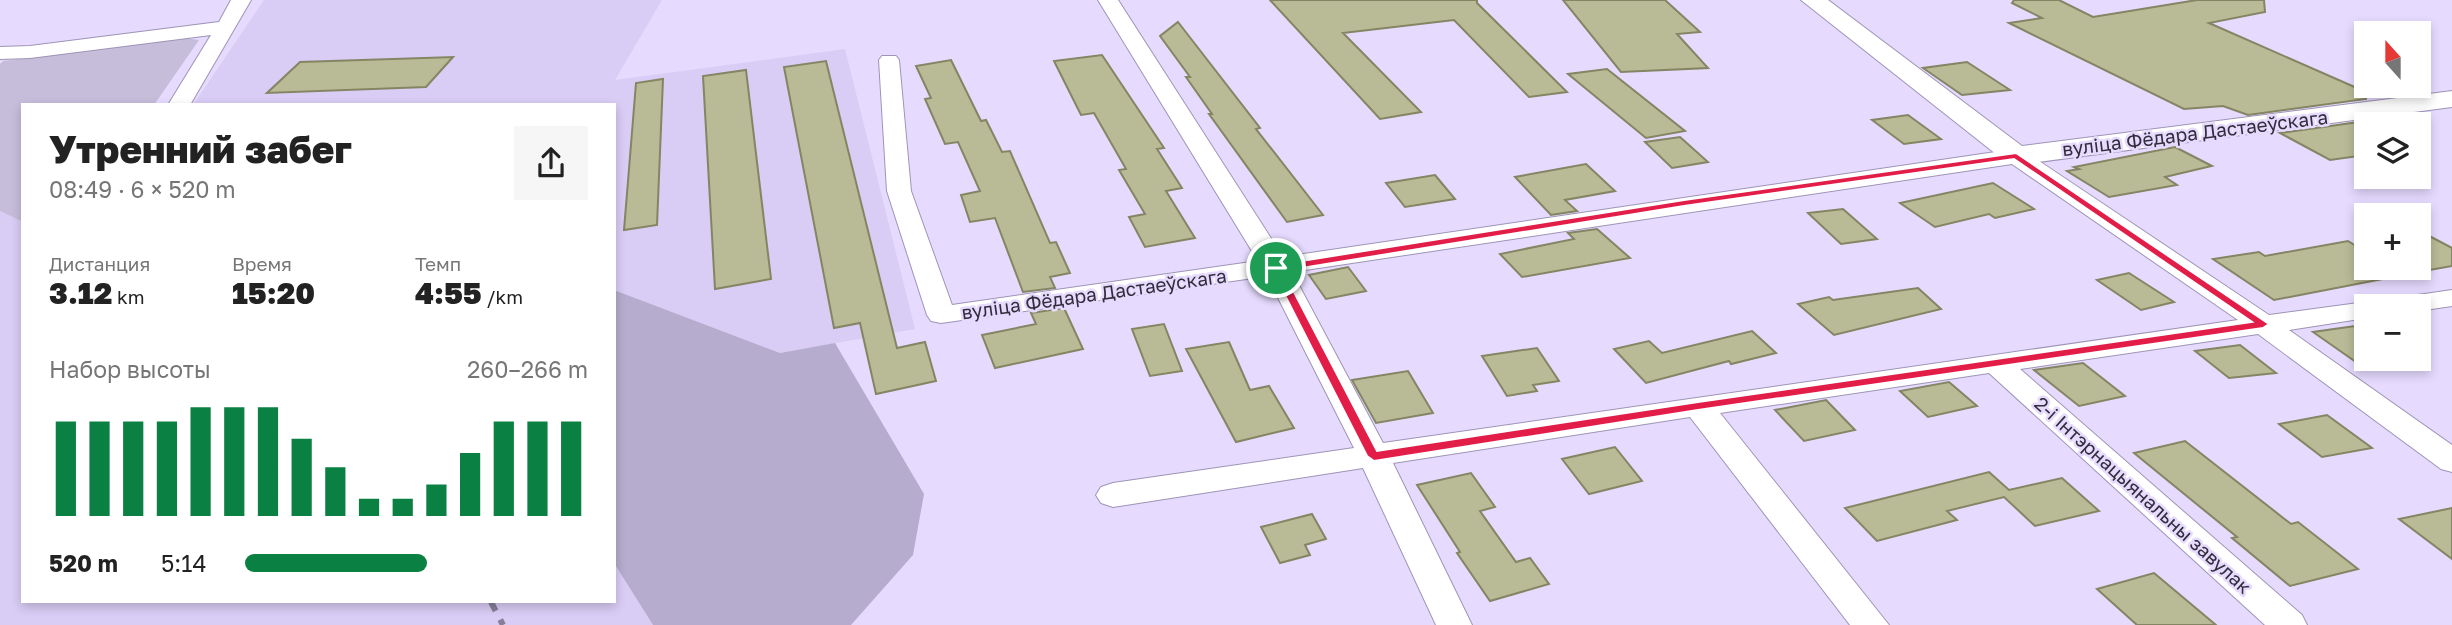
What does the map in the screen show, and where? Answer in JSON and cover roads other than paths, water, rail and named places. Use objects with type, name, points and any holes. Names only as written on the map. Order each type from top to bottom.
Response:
[{"type":"street","points":[[180,103],[241,0]]},
{"type":"street","points":[[1108,0],[1276,268],[1374,456],[1454,625]]},
{"type":"street","points":[[1813,0],[2016,156],[2263,324],[2452,461]]},
{"type":"street","points":[[0,53],[225,27]]},
{"type":"street","name":"вуліца Фёдара Дастаеўскага","points":[[889,60],[899,191],[941,315],[1276,268],[1684,203],[2452,99]]},
{"type":"street","points":[[2431,301],[2452,298]]},
{"type":"street","points":[[1113,495],[1698,406],[2354,312]]},
{"type":"street","name":"2-і Інтэрнацыянальны завулак","points":[[1996,365],[2289,625]]},
{"type":"street","points":[[1698,406],[1871,625]]},
{"type":"railway","points":[[492,603],[503,625]]}]
